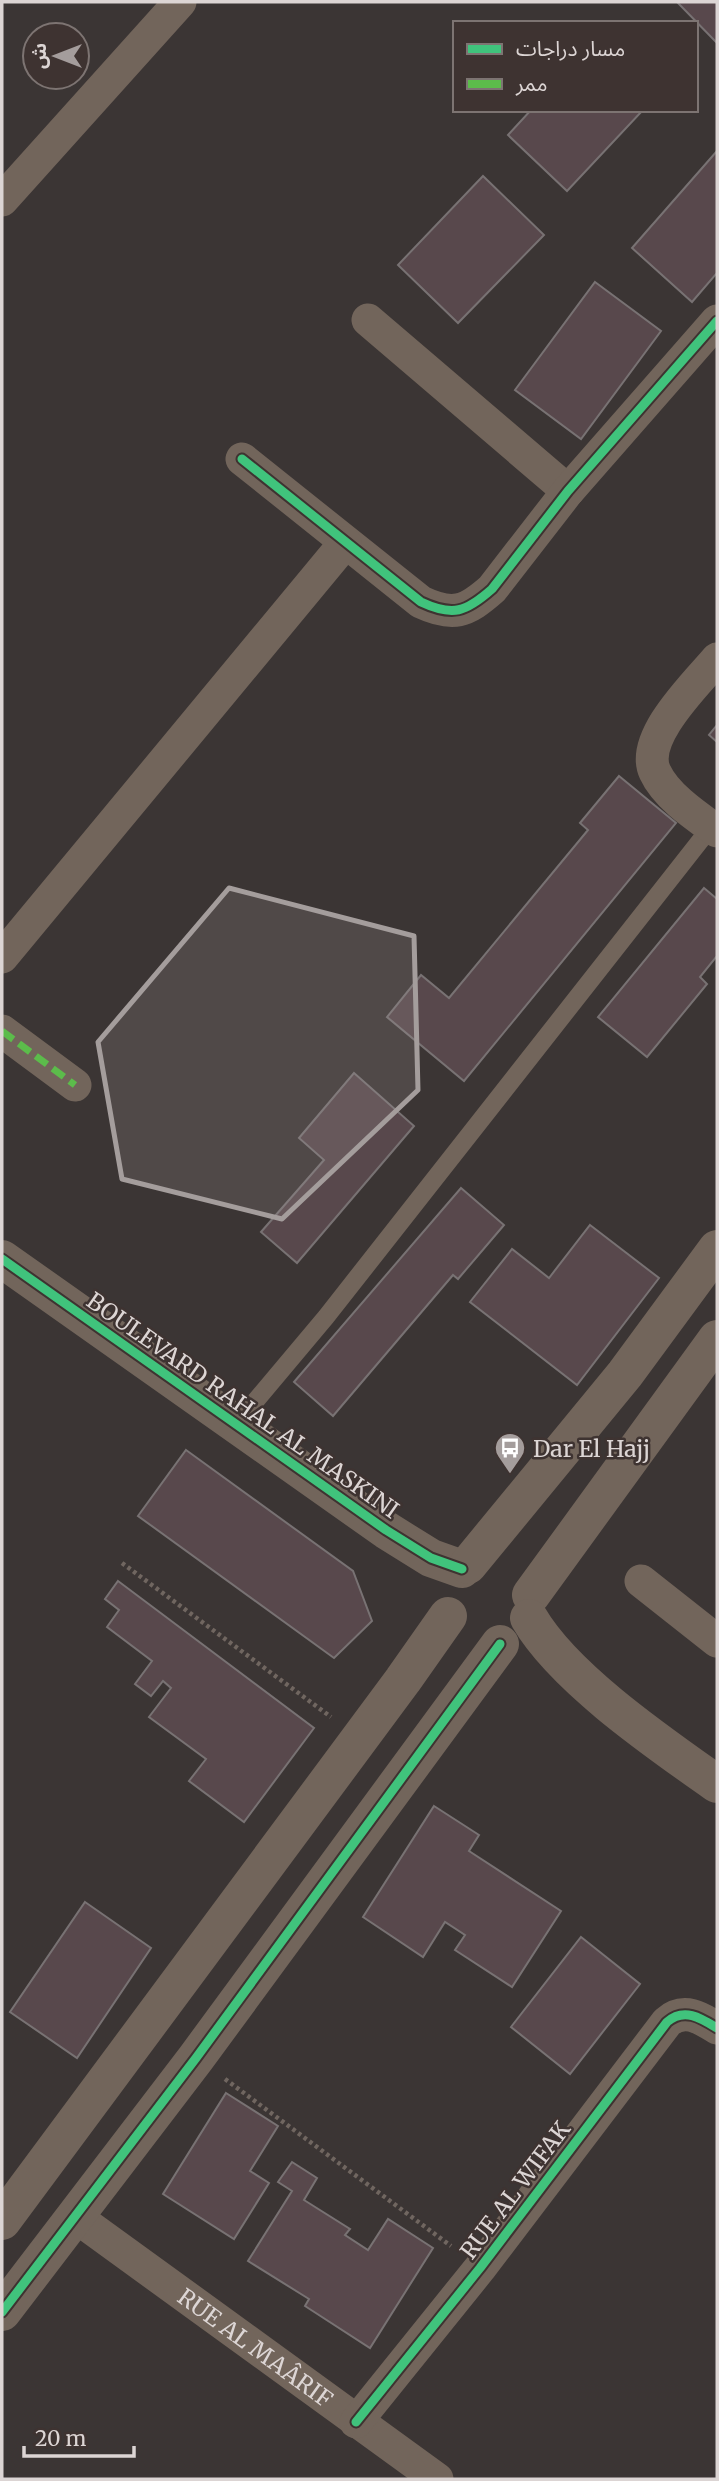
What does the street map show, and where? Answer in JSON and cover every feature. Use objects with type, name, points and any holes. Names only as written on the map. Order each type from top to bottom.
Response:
[{"type":"street","points":[[2,200],[180,2]]},
{"type":"street","points":[[368,320],[568,491]]},
{"type":"street","points":[[242,459],[421,602],[451,612],[477,602],[492,589],[568,491],[717,321]]},
{"type":"street","points":[[2,957],[345,543]]},
{"type":"street","points":[[714,829],[667,790],[654,771],[653,760],[654,746],[665,722],[717,659]]},
{"type":"street","points":[[2,1031],[75,1085]]},
{"type":"street","points":[[2,2221],[360,1739],[457,1584],[625,1374],[717,1249]]},
{"type":"street","name":"BOULEVARD RAHAL AL MASKINI","points":[[2,1259],[386,1530],[431,1558],[457,1584],[459,1634],[478,1644],[518,1624]]},
{"type":"street","points":[[2,2312],[196,2058],[518,1624],[717,1339]]},
{"type":"street","name":"BOULEVARD RAHAL AL MASKINI","points":[[457,1584],[479,1561],[502,1562],[521,1574],[518,1624]]},
{"type":"street","points":[[641,1581],[717,1641]]},
{"type":"street","name":"BOULEVARD RAHAL AL MASKINI","points":[[518,1624],[670,1751],[717,1784]]},
{"type":"street","name":"RUE AL WIFAK","points":[[356,2422],[480,2268],[667,2022],[681,2014],[693,2015],[717,2028]]},
{"type":"street","name":"RUE AL MAÂRIF","points":[[76,2217],[436,2479]]},
{"type":"lane","points":[[237,1423],[326,1317],[714,829]]},
{"type":"path","points":[[122,1563],[360,1739]]},
{"type":"path","points":[[196,2058],[480,2268]]},
{"type":"highlighted area","points":[[229,888],[414,936],[418,1090],[282,1219],[122,1179],[98,1042]]},
{"type":"building","points":[[677,2],[717,2],[717,43],[698,21]]},
{"type":"building","points":[[529,112],[641,112],[567,191],[508,135]]},
{"type":"building","points":[[717,151],[717,273],[692,302],[632,248]]},
{"type":"building","points":[[483,176],[544,235],[458,323],[398,265]]},
{"type":"building","points":[[595,282],[661,331],[581,439],[515,390]]},
{"type":"building","points":[[717,725],[717,742],[709,735]]},
{"type":"building","points":[[619,776],[676,823],[464,1081],[387,1017],[421,975],[449,998],[588,830],[580,823]]},
{"type":"building","points":[[704,888],[717,899],[717,956],[700,977],[707,984],[647,1057],[598,1017]]},
{"type":"building","points":[[354,1073],[414,1126],[297,1263],[261,1232],[324,1160],[299,1138]]},
{"type":"building","points":[[461,1188],[504,1225],[458,1279],[453,1275],[333,1416],[294,1382]]},
{"type":"building","points":[[590,1225],[659,1278],[577,1385],[470,1302],[512,1249],[549,1278]]},
{"type":"building","points":[[186,1450],[353,1571],[372,1621],[334,1658],[138,1516]]},
{"type":"building","points":[[118,1581],[314,1728],[244,1822],[189,1781],[206,1759],[149,1717],[171,1688],[163,1681],[151,1696],[135,1684],[152,1661],[107,1627],[119,1610],[105,1599]]},
{"type":"building","points":[[434,1806],[479,1835],[469,1851],[561,1911],[512,1987],[455,1950],[465,1935],[445,1922],[423,1957],[363,1917]]},
{"type":"building","points":[[85,1902],[151,1948],[77,2058],[10,2012]]},
{"type":"building","points":[[581,1937],[640,1984],[570,2074],[511,2027]]},
{"type":"building","points":[[226,2093],[278,2126],[250,2171],[269,2183],[234,2239],[163,2194]]},
{"type":"building","points":[[292,2162],[317,2178],[304,2200],[350,2229],[345,2235],[368,2250],[388,2219],[433,2248],[370,2348],[305,2306],[309,2299],[248,2261],[292,2191],[278,2182]]},
{"type":"marked path","points":[[2,1031],[75,1085]]},
{"type":"cycle path","points":[[242,459],[421,602],[442,610],[459,610],[474,603],[492,589],[568,491],[717,321]]},
{"type":"cycle path","points":[[2,1259],[386,1530],[431,1558],[462,1569]]},
{"type":"cycle path","points":[[2,2312],[196,2058],[500,1644]]},
{"type":"cycle path","points":[[356,2422],[480,2268],[667,2022],[686,2015],[699,2018],[717,2028]]},
{"type":"place","name":"Dar El Hajj","points":[[510,1475]]}]
